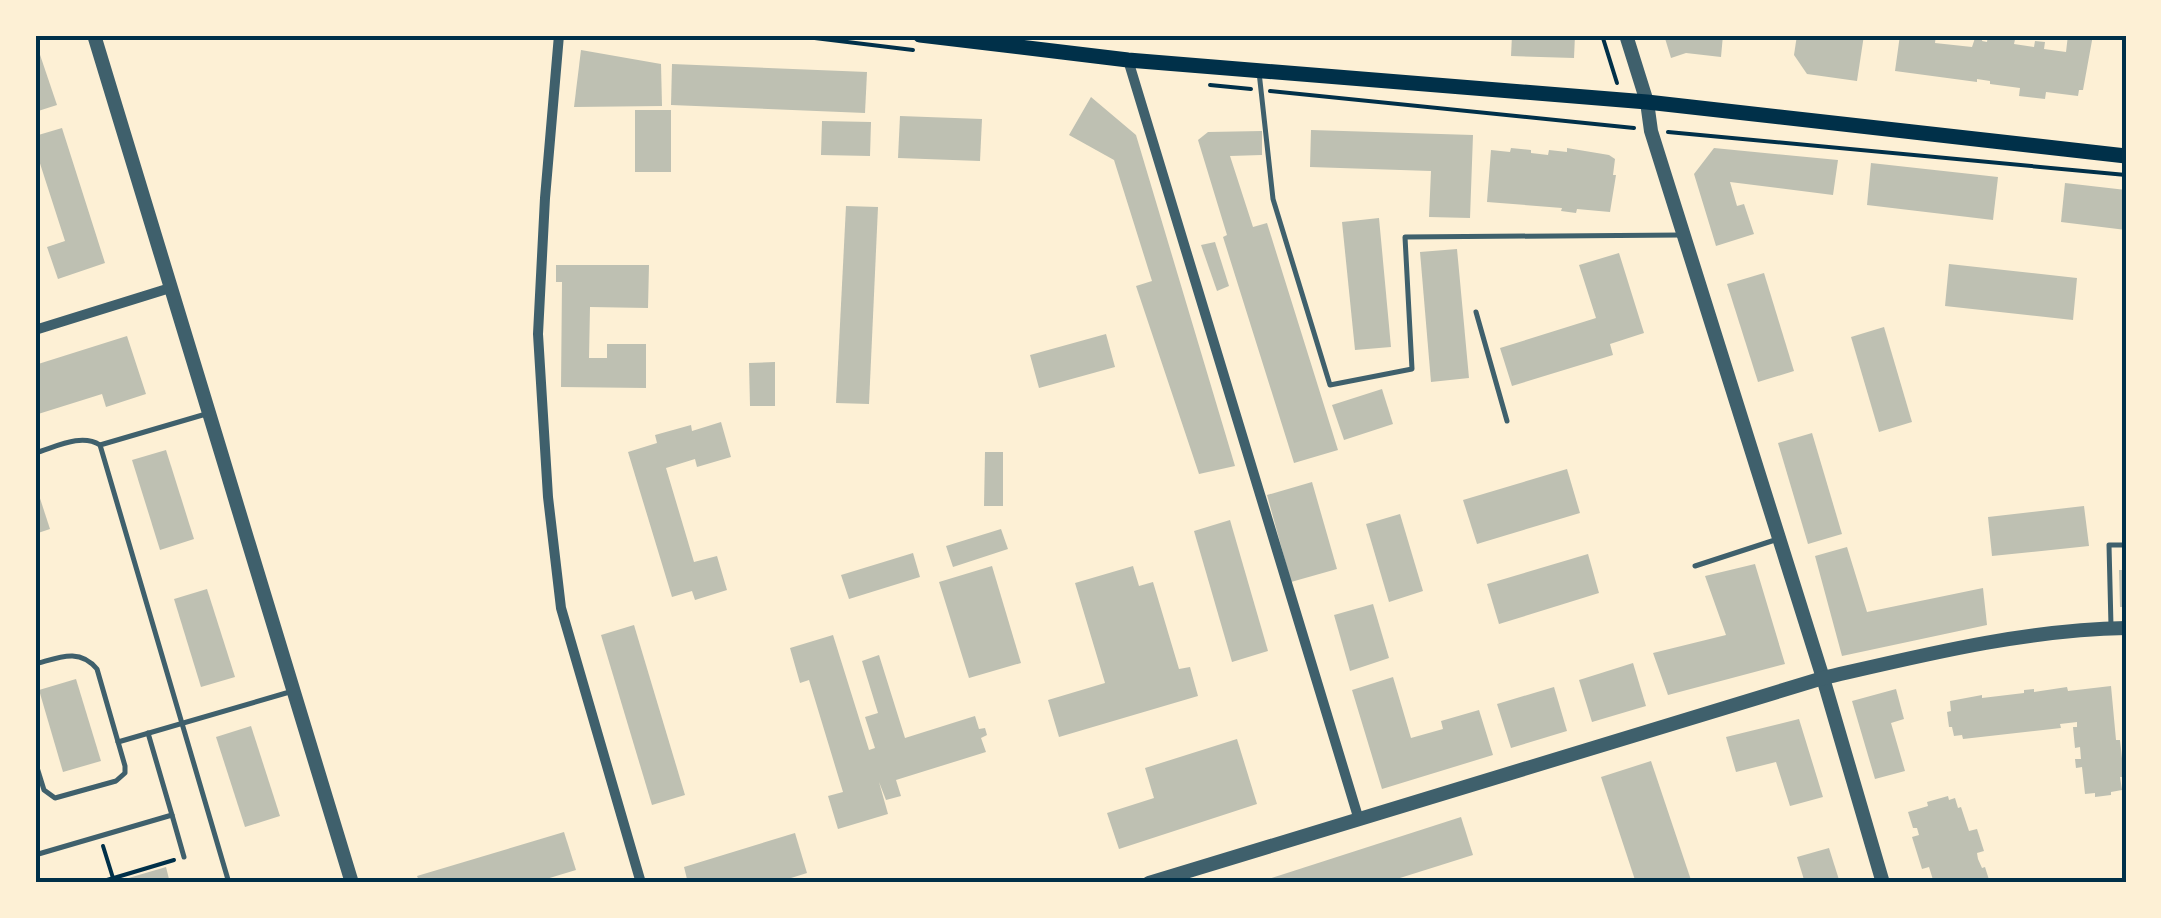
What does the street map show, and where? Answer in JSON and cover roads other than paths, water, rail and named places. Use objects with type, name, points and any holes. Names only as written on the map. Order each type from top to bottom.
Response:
[{"type":"main road","points":[[922,43],[1647,102],[2126,156]]},
{"type":"street","points":[[94,35],[352,883]]},
{"type":"street","points":[[559,35],[538,334],[548,498],[561,608],[642,883]]},
{"type":"street","points":[[1626,35],[1647,102],[1651,131],[1823,678],[1882,883]]},
{"type":"street","points":[[1128,60],[1359,820]]},
{"type":"street","points":[[35,330],[170,288]]},
{"type":"street","points":[[1149,883],[1823,678],[1992,641],[2119,629]]},
{"type":"lane","points":[[1259,70],[1273,199],[1330,386],[1412,369],[1404,237],[1684,235]]},
{"type":"lane","points":[[1476,312],[1508,421]]},
{"type":"lane","points":[[100,445],[208,414]]},
{"type":"lane","points":[[35,453],[81,440],[100,445],[229,883]]},
{"type":"lane","points":[[1695,566],[1779,538]]},
{"type":"lane","points":[[2119,629],[2109,545],[2126,545]]},
{"type":"lane","points":[[35,664],[75,655],[97,668],[126,766],[122,778],[54,798],[44,790],[35,761]]},
{"type":"lane","points":[[118,742],[293,691]]},
{"type":"lane","points":[[148,733],[184,858]]},
{"type":"lane","points":[[35,855],[172,815]]}]
